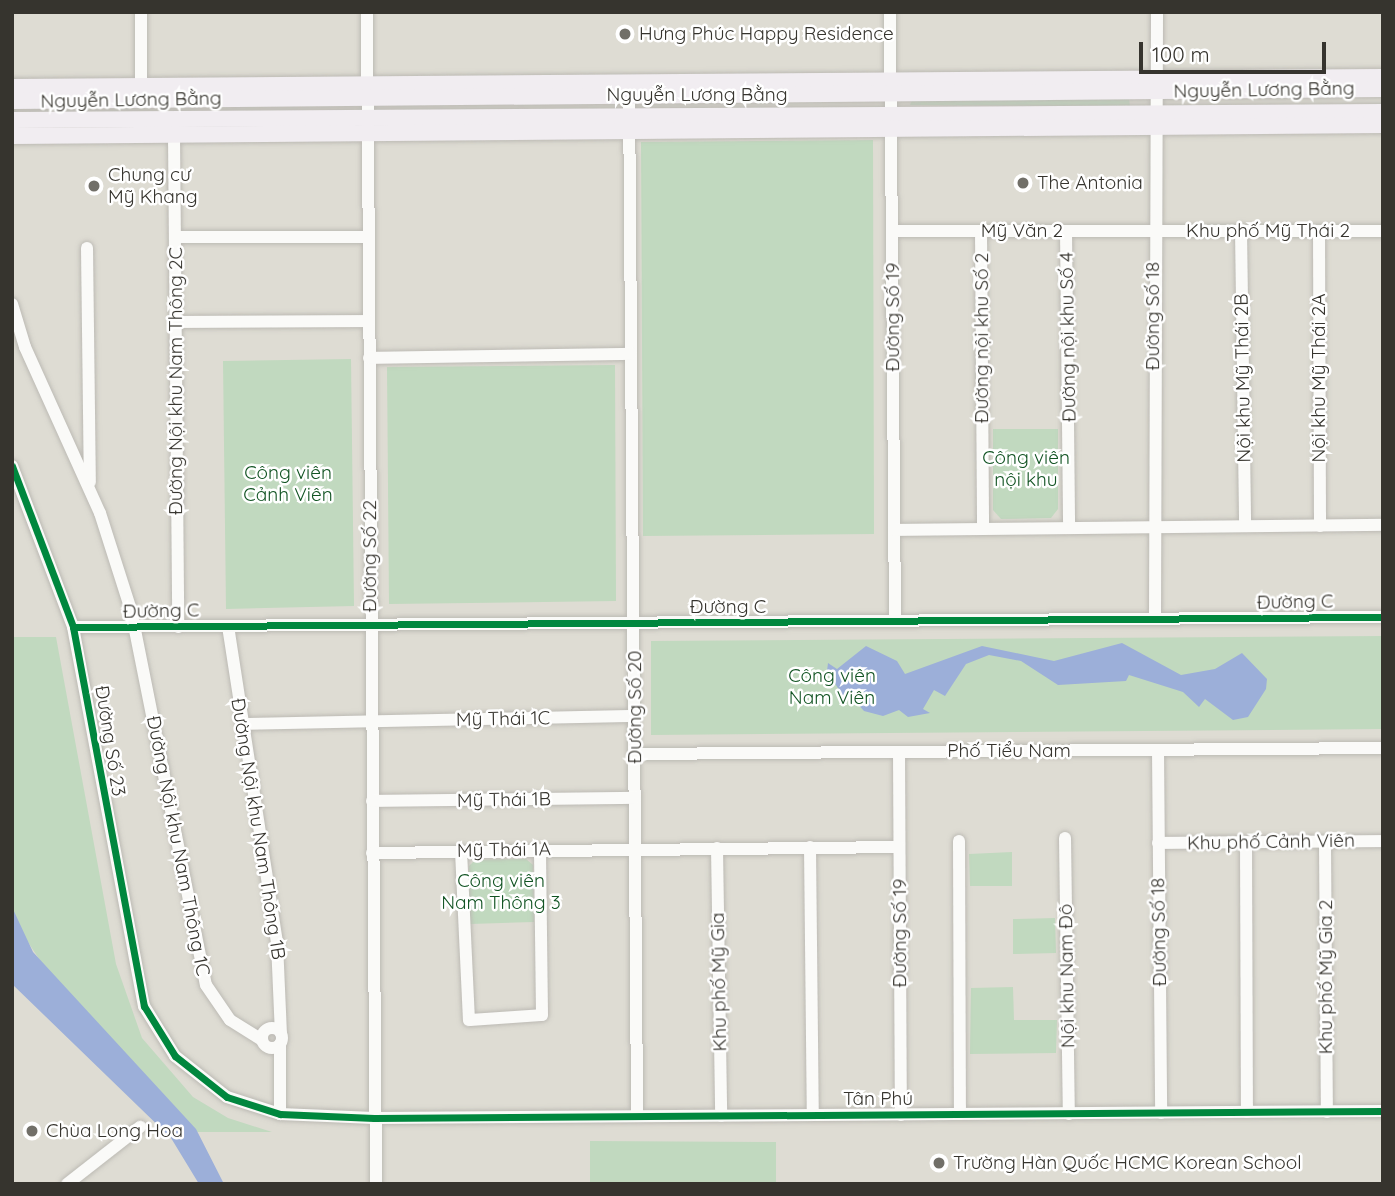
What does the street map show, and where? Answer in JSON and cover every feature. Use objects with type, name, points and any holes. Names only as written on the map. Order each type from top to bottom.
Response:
[{"type":"main road","name":"Nguyễn Lương Bằng","points":[[1155,85],[1383,77]]},
{"type":"main road","name":"Nguyễn Lương Bằng","points":[[12,101],[141,93],[367,91],[1155,85],[1383,89]]},
{"type":"main road","name":"Nguyễn Lương Bằng","points":[[12,87],[141,93]]},
{"type":"main road","name":"Nguyễn Lương Bằng","points":[[12,120],[368,126],[1153,120],[1383,113]]},
{"type":"main road","name":"Nguyễn Lương Bằng","points":[[1153,120],[1383,125]]},
{"type":"main road","name":"Nguyễn Lương Bằng","points":[[12,136],[174,135],[368,126]]},
{"type":"street","points":[[141,12],[141,93]]},
{"type":"street","name":"Đường Số 22","points":[[367,12],[376,1184]]},
{"type":"street","name":"Đường Số 19","points":[[890,12],[895,621]]},
{"type":"street","name":"Đường Số 18","points":[[1155,619],[1153,120],[1157,12]]},
{"type":"street","name":"Đường Số 20","points":[[629,89],[637,1116]]},
{"type":"street","name":"Đường Nội khu Nam Thông 2C","points":[[174,135],[178,626]]},
{"type":"street","name":"Khu phố Mỹ Thái 2","points":[[1153,230],[1383,231]]},
{"type":"street","name":"Mỹ Văn 2","points":[[892,232],[1153,230]]},
{"type":"street","name":"Nội khu Mỹ Thái 2B","points":[[1241,230],[1245,526]]},
{"type":"street","name":"Đường nội khu Số 2","points":[[981,231],[983,529]]},
{"type":"street","name":"Đường nội khu Số 4","points":[[1066,231],[1069,528]]},
{"type":"street","name":"Nội khu Mỹ Thái 2A","points":[[1319,231],[1320,526]]},
{"type":"street","points":[[175,237],[368,237]]},
{"type":"street","points":[[87,248],[90,489]]},
{"type":"street","points":[[12,304],[29,357],[90,489]]},
{"type":"street","points":[[176,322],[369,321]]},
{"type":"street","points":[[369,358],[631,355]]},
{"type":"street","name":"Đường Số 23","points":[[12,466],[73,627],[131,960],[149,1018],[199,1079],[236,1101],[279,1114],[374,1118]]},
{"type":"street","name":"Đường Nội khu Nam Thông 1C","points":[[90,489],[135,627],[203,974],[224,1014],[262,1040],[268,1029],[281,1039]]},
{"type":"street","points":[[894,530],[1383,525]]},
{"type":"street","name":"Đường C","points":[[73,627],[1383,617]]},
{"type":"street","name":"Đường Nội khu Nam Thông 1B","points":[[228,626],[277,943],[281,1039],[279,1114]]},
{"type":"street","name":"Mỹ Thái 1C","points":[[242,724],[635,716]]},
{"type":"street","name":"Phố Tiểu Nam","points":[[635,754],[1383,748]]},
{"type":"street","name":"Đường Số 18","points":[[1158,750],[1161,1113]]},
{"type":"street","name":"Đường Số 19","points":[[899,752],[901,1115]]},
{"type":"street","name":"Mỹ Thái 1B","points":[[372,801],[635,798]]},
{"type":"street","name":"Nội khu Nam Đô","points":[[1065,838],[1069,1114]]},
{"type":"street","points":[[959,841],[960,1114]]},
{"type":"street","name":"Khu phố Cảnh Viên","points":[[1158,843],[1383,841]]},
{"type":"street","points":[[1246,842],[1247,1112]]},
{"type":"street","name":"Khu phố Mỹ Gia 2","points":[[1325,842],[1327,1112]]},
{"type":"street","points":[[810,847],[813,1115]]},
{"type":"street","points":[[635,849],[900,847]]},
{"type":"street","name":"Khu phố Mỹ Gia","points":[[717,848],[721,1116]]},
{"type":"street","name":"Mỹ Thái 1A","points":[[372,853],[635,849]]},
{"type":"street","points":[[461,851],[464,1016],[496,1020],[542,1015],[540,850]]},
{"type":"street","name":"Tân Phú","points":[[374,1118],[1383,1111]]},
{"type":"street","points":[[67,1184],[140,1127]]},
{"type":"green space","points":[[1129,99],[1130,106],[910,105],[912,100]]},
{"type":"green space","points":[[873,140],[874,534],[643,536],[641,142]]},
{"type":"green space","name":"Công viên Cảnh Viên","points":[[351,359],[354,606],[226,609],[223,361]]},
{"type":"green space","points":[[615,365],[616,601],[389,604],[387,367]]},
{"type":"green space","name":"Công viên nội khu","points":[[993,429],[1058,429],[1058,509],[1051,518],[1001,519],[993,510]]},
{"type":"green space","name":"Công viên Nam Viên","points":[[1383,636],[1383,729],[651,735],[651,641]]},
{"type":"green space","points":[[12,637],[56,637],[116,964],[142,1038],[193,1097],[228,1118],[272,1132],[197,1132],[49,974],[20,930],[12,907]]},
{"type":"green space","points":[[1012,852],[1012,886],[970,886],[969,854]]},
{"type":"green space","name":"Công viên Nam Thông 3","points":[[526,859],[533,865],[534,922],[470,924],[469,866],[475,860]]},
{"type":"green space","points":[[1055,918],[1056,953],[1013,954],[1013,919]]},
{"type":"green space","points":[[1013,987],[1014,1020],[1057,1020],[1056,1053],[970,1054],[971,988]]},
{"type":"green space","points":[[590,1141],[776,1142],[776,1184],[590,1184]]},
{"type":"water","points":[[1122,643],[1181,675],[1215,669],[1242,653],[1267,679],[1266,689],[1248,717],[1233,720],[1205,699],[1199,707],[1183,692],[1129,675],[1126,681],[1058,685],[1021,661],[989,655],[966,664],[945,696],[934,690],[923,709],[930,713],[908,717],[899,710],[883,716],[864,711],[850,695],[845,699],[827,671],[828,663],[837,669],[866,646],[897,661],[905,674],[982,646],[1054,661]]},
{"type":"water","points":[[12,907],[33,952],[196,1129],[224,1184],[199,1184],[171,1138],[12,984]]},
{"type":"cycle path","points":[[12,466],[73,627],[144,1006],[175,1056],[227,1097],[280,1114],[374,1118],[1383,1111]]},
{"type":"cycle path","points":[[73,627],[1383,617]]},
{"type":"place","name":"Hưng Phúc Happy Residence","points":[[625,34]]},
{"type":"place","name":"The Antonia","points":[[1023,183]]},
{"type":"place","name":"Chung cư Mỹ Khang","points":[[94,186]]},
{"type":"place","name":"Chùa Long Hoa","points":[[32,1131]]},
{"type":"place","name":"Trường Hàn Quốc HCMC Korean School","points":[[939,1163]]}]
